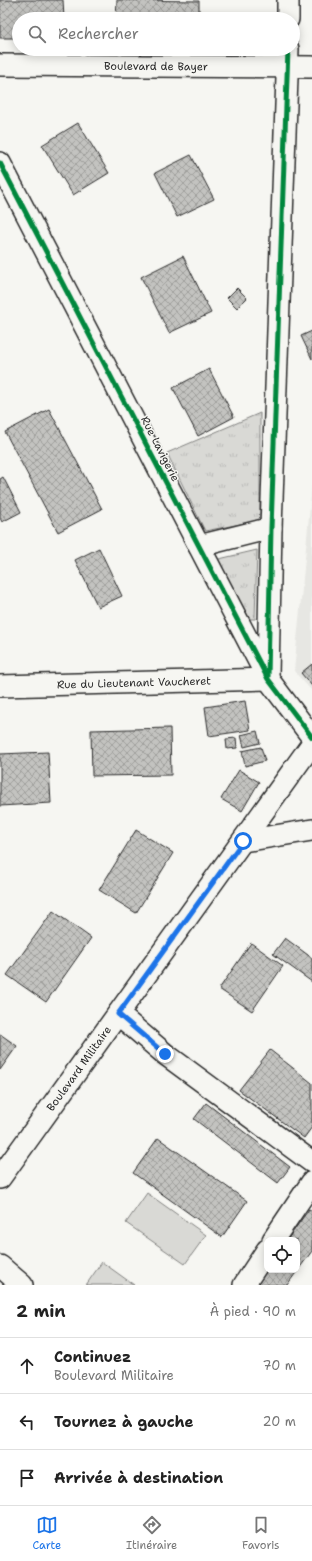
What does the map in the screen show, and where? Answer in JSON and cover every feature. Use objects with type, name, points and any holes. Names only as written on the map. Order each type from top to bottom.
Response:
[{"type":"street","points":[[288,0],[288,12]]},
{"type":"street","points":[[268,679],[271,528],[289,58]]},
{"type":"street","name":"Boulevard de Bayer","points":[[0,65],[289,58],[312,67]]},
{"type":"street","name":"Rue Lavigerie","points":[[0,163],[268,679],[312,737]]},
{"type":"street","points":[[199,546],[271,528]]},
{"type":"street","name":"Rue du Lieutenant Vaucheret","points":[[0,686],[268,679]]},
{"type":"street","name":"Boulevard Militaire","points":[[0,1178],[312,744]]},
{"type":"street","points":[[243,841],[312,830]]},
{"type":"street","points":[[118,1014],[165,1054],[312,1162]]},
{"type":"street","points":[[275,1237],[312,1182]]},
{"type":"street","points":[[244,1285],[264,1255]]},
{"type":"street","points":[[0,1266],[22,1285]]},
{"type":"shaded area","points":[[312,486],[312,691],[294,671]]},
{"type":"green space","points":[[260,413],[260,520],[205,531],[167,453]]},
{"type":"green space","points":[[257,550],[255,619],[247,619],[215,560]]},
{"type":"green space","points":[[147,1193],[206,1235],[185,1264],[126,1223]]},
{"type":"green space","points":[[102,1262],[134,1285],[86,1285]]},
{"type":"building","points":[[0,0],[63,0],[64,12],[12,12],[12,38],[0,38]]},
{"type":"building","points":[[117,0],[199,1],[199,12],[116,12]]},
{"type":"building","points":[[78,123],[109,173],[73,195],[42,145]]},
{"type":"building","points":[[191,155],[214,199],[177,217],[155,173]]},
{"type":"building","points":[[183,256],[211,313],[169,333],[141,277]]},
{"type":"building","points":[[237,288],[247,298],[237,308],[227,298]]},
{"type":"building","points":[[312,331],[312,359],[301,336]]},
{"type":"building","points":[[209,369],[234,417],[198,436],[173,388]]},
{"type":"building","points":[[49,409],[102,509],[58,532],[5,432]]},
{"type":"building","points":[[3,477],[21,512],[2,522],[0,518],[0,479]]},
{"type":"building","points":[[99,548],[122,596],[98,607],[75,560]]},
{"type":"building","points":[[312,664],[312,686],[301,673]]},
{"type":"building","points":[[245,701],[250,730],[209,736],[205,707]]},
{"type":"building","points":[[170,728],[171,775],[92,776],[91,730]]},
{"type":"building","points":[[257,731],[260,743],[244,747],[241,735]]},
{"type":"building","points":[[236,738],[237,748],[227,749],[226,739]]},
{"type":"building","points":[[261,747],[265,761],[245,766],[242,751]]},
{"type":"building","points":[[48,752],[51,803],[0,806],[0,754]]},
{"type":"building","points":[[239,770],[259,782],[242,811],[221,799]]},
{"type":"building","points":[[136,830],[173,853],[136,913],[99,890]]},
{"type":"building","points":[[53,911],[91,938],[46,1002],[7,975]]},
{"type":"building","points":[[285,938],[312,958],[312,982],[273,954]]},
{"type":"building","points":[[251,943],[283,966],[252,1011],[219,989]]},
{"type":"building","points":[[0,1034],[17,1046],[0,1070]]},
{"type":"building","points":[[270,1050],[312,1083],[312,1127],[304,1138],[239,1090]]},
{"type":"building","points":[[206,1103],[290,1167],[278,1183],[194,1119]]},
{"type":"building","points":[[158,1138],[247,1201],[222,1237],[133,1173]]},
{"type":"building","points":[[309,1209],[312,1211],[312,1251],[300,1267],[300,1237],[289,1237]]},
{"type":"building","points":[[264,1271],[264,1273],[296,1273],[287,1285],[254,1285]]},
{"type":"cycle path","points":[[268,677],[271,528],[288,56]]},
{"type":"cycle path","points":[[0,163],[268,679],[312,737]]},
{"type":"route","points":[[165,1054],[118,1014],[243,841]]}]
